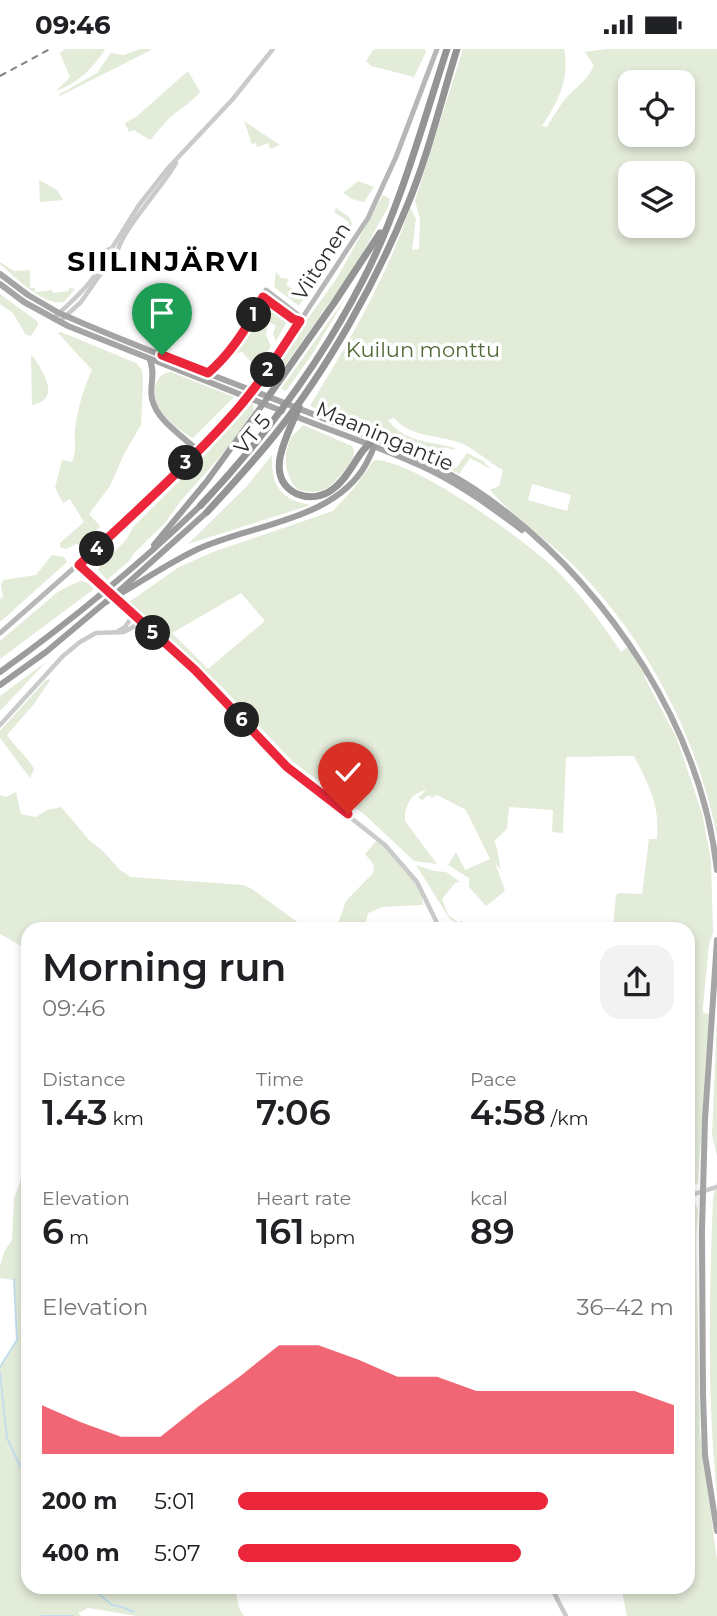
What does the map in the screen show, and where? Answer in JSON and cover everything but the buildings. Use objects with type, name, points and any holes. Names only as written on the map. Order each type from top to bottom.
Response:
[{"type":"highway","name":"VT 5","points":[[0,685],[46,652],[150,565],[204,508],[297,390],[364,279],[390,218],[447,49]]},
{"type":"highway","name":"VT 5","points":[[0,672],[39,644],[204,508],[250,465],[305,395],[371,285],[395,234],[421,169],[457,49]]},
{"type":"highway","points":[[140,562],[268,402],[390,218]]},
{"type":"highway","points":[[305,395],[284,442],[279,461],[281,478],[290,490],[312,498],[332,491],[373,443]]},
{"type":"highway","points":[[106,602],[164,567],[213,542],[308,513],[328,503],[345,490],[361,471],[373,443]]},
{"type":"main road","name":"Viitonen","points":[[0,633],[150,501],[234,413],[264,376],[368,218],[396,157],[437,49]]},
{"type":"main road","points":[[0,274],[57,318],[66,317],[236,384],[257,393],[268,402]]},
{"type":"main road","points":[[0,284],[24,302],[150,359],[252,400],[268,402]]},
{"type":"main road","points":[[208,373],[224,359],[251,321],[264,293],[293,319],[300,321]]},
{"type":"main road","points":[[150,359],[154,370],[151,395],[156,408],[198,451]]},
{"type":"main road","points":[[224,359],[224,380]]},
{"type":"main road","points":[[153,381],[169,367]]},
{"type":"main road","name":"Maaningantie","points":[[268,402],[422,460],[474,489],[519,522],[591,594],[611,619],[657,689],[681,738],[700,784],[717,870]]},
{"type":"main road","points":[[717,940],[705,1119],[703,1394],[705,1455],[717,1531]]},
{"type":"street","points":[[66,317],[81,302],[111,259],[116,257],[114,250],[139,205],[169,167],[232,100],[273,49]]},
{"type":"street","points":[[57,318],[80,295],[107,250],[114,250]]},
{"type":"street","points":[[106,255],[111,259]]},
{"type":"street","points":[[80,295],[81,302]]},
{"type":"street","points":[[79,565],[195,670],[287,767],[385,845],[416,882],[436,922]]},
{"type":"street","points":[[116,632],[125,627],[133,615]]},
{"type":"street","points":[[0,725],[63,656],[80,642],[96,633],[124,632],[140,623]]},
{"type":"street","points":[[695,1194],[717,1187]]},
{"type":"street","points":[[555,1594],[566,1616]]},
{"type":"green space","points":[[65,49],[105,49],[84,75],[56,91],[70,77],[60,53]]},
{"type":"green space","points":[[140,49],[153,49],[58,97],[97,73],[111,53],[124,55]]},
{"type":"green space","points":[[374,49],[425,49],[426,52],[414,77],[371,66],[366,61]]},
{"type":"green space","name":"Kuilun monttu","points":[[463,49],[564,49],[564,80],[558,99],[542,126],[547,127],[564,100],[585,80],[594,66],[585,52],[606,49],[717,49],[717,836],[697,764],[667,695],[649,662],[629,631],[581,573],[490,490],[499,486],[503,470],[465,445],[409,430],[394,418],[388,420],[410,437],[455,448],[444,447],[439,457],[456,468],[467,453],[483,461],[491,469],[470,458],[459,474],[389,438],[310,406],[378,285],[410,207],[416,219],[412,250],[419,249],[420,218],[415,201]],"holes":[[[532,484],[571,495],[567,511],[528,500]]]},
{"type":"green space","points":[[188,71],[200,92],[197,96],[171,117],[150,140],[134,130],[129,132],[125,123],[136,117]]},
{"type":"green space","points":[[244,121],[280,145],[270,149],[268,143],[257,147],[256,143],[252,144]]},
{"type":"green space","points":[[39,180],[57,190],[63,200],[40,202]]},
{"type":"green space","points":[[358,181],[374,187],[364,202],[343,193]]},
{"type":"green space","points":[[383,195],[390,199],[388,207],[357,263],[270,387],[259,386],[337,278]]},
{"type":"green space","points":[[336,208],[349,217],[352,224],[299,306],[274,287],[276,272],[281,278],[289,280],[286,285],[303,295],[348,227],[349,222],[334,212]]},
{"type":"green space","points":[[0,262],[14,271],[30,270],[30,288],[35,288],[35,292],[52,290],[53,293],[75,289],[64,302],[47,300],[21,283]]},
{"type":"green space","points":[[0,294],[37,321],[38,325],[31,336],[26,335],[13,313],[0,304]]},
{"type":"green space","points":[[346,297],[313,353],[286,391],[281,389]]},
{"type":"green space","points":[[268,307],[288,320],[276,341],[273,334],[276,326],[268,321],[266,335],[271,346],[257,368],[242,352],[231,355],[261,310]]},
{"type":"green space","points":[[58,333],[136,363],[142,370],[143,381],[141,425],[110,486],[89,514],[100,526],[85,546],[76,544],[66,549],[60,547],[60,543],[84,522],[70,499],[63,503],[55,488],[62,460],[72,462],[74,458],[78,414],[92,370]]},
{"type":"green space","points":[[32,355],[45,376],[48,390],[41,402],[32,405],[31,357]]},
{"type":"green space","points":[[171,372],[234,397],[193,438],[172,423],[156,402],[156,383],[163,374]]},
{"type":"green space","points":[[246,402],[253,404],[254,411],[231,444],[165,523],[107,580],[98,570],[100,566],[126,540],[133,527],[211,449],[214,440]]},
{"type":"green space","points":[[303,425],[352,446],[354,450],[353,457],[342,474],[330,486],[320,491],[298,490],[288,472],[286,451],[292,436]]},
{"type":"green space","points":[[272,455],[273,475],[280,489],[292,499],[311,505],[188,544],[247,486]]},
{"type":"green space","points":[[374,460],[392,463],[415,473],[493,520],[553,567],[589,608],[621,652],[630,645],[648,674],[644,676],[677,739],[702,813],[711,860],[713,933],[709,944],[703,1007],[703,1013],[709,1014],[698,1183],[695,1184],[695,922],[614,922],[616,895],[642,894],[649,839],[657,839],[655,805],[634,756],[566,757],[563,833],[552,832],[553,810],[509,807],[507,829],[494,841],[501,870],[495,863],[505,891],[486,906],[469,887],[469,878],[448,865],[456,852],[465,870],[490,859],[466,810],[437,795],[432,798],[429,795],[422,800],[418,798],[426,790],[413,797],[407,805],[405,821],[437,864],[414,861],[365,815],[293,762],[222,687],[129,602],[179,567],[213,552],[333,511]],"holes":[[[241,593],[265,621],[208,669],[172,633]]]},
{"type":"green space","points":[[52,555],[64,557],[67,562],[0,622],[3,580],[36,575]]},
{"type":"green space","points":[[80,581],[88,583],[94,589],[0,659],[0,641],[59,591]]},
{"type":"green space","points":[[46,662],[0,711],[0,696]]},
{"type":"green space","points":[[51,679],[7,735],[34,769],[30,778],[0,738],[0,731],[46,680]]},
{"type":"green space","points":[[16,792],[21,814],[36,817],[47,810],[61,807],[91,842],[131,877],[244,885],[297,922],[21,922],[21,946],[0,934],[0,795],[6,797]]},
{"type":"green space","points":[[378,839],[413,877],[422,895],[423,905],[383,907],[368,913],[366,922],[338,922],[346,901],[373,873],[374,865],[365,854]]},
{"type":"green space","points":[[416,865],[446,872],[460,882],[455,883],[442,899],[448,915],[458,922],[449,918]]},
{"type":"green space","points":[[717,1017],[717,1156],[712,1135]]},
{"type":"green space","points":[[21,1178],[21,1594],[236,1594],[244,1616],[137,1616],[88,1608],[78,1613],[81,1616],[0,1616],[0,1367],[17,1340],[14,1280],[0,1278],[0,1266],[4,1252],[12,1240],[14,1199]]},
{"type":"green space","points":[[717,1182],[717,1496],[710,1347],[713,1198]]},
{"type":"green space","points":[[695,1202],[698,1210],[696,1242],[700,1433],[717,1560],[717,1616],[627,1616],[622,1594],[695,1594]]},
{"type":"waterway","points":[[0,1367],[17,1340],[14,1279]]},
{"type":"waterway","points":[[0,1373],[7,1438],[21,1466]]},
{"type":"waterway","points":[[99,1594],[112,1605],[133,1612]]},
{"type":"waterway","points":[[41,1616],[73,1616]]},
{"type":"railway","points":[[0,76],[50,49]]},
{"type":"district","name":"SIILINJÄRVI","points":[[164,261]]},
{"type":"route","points":[[162,355],[208,373],[224,359],[251,321],[263,297],[293,319],[300,321],[264,376],[234,413],[150,501],[79,565],[195,670],[287,767],[348,814]]}]
